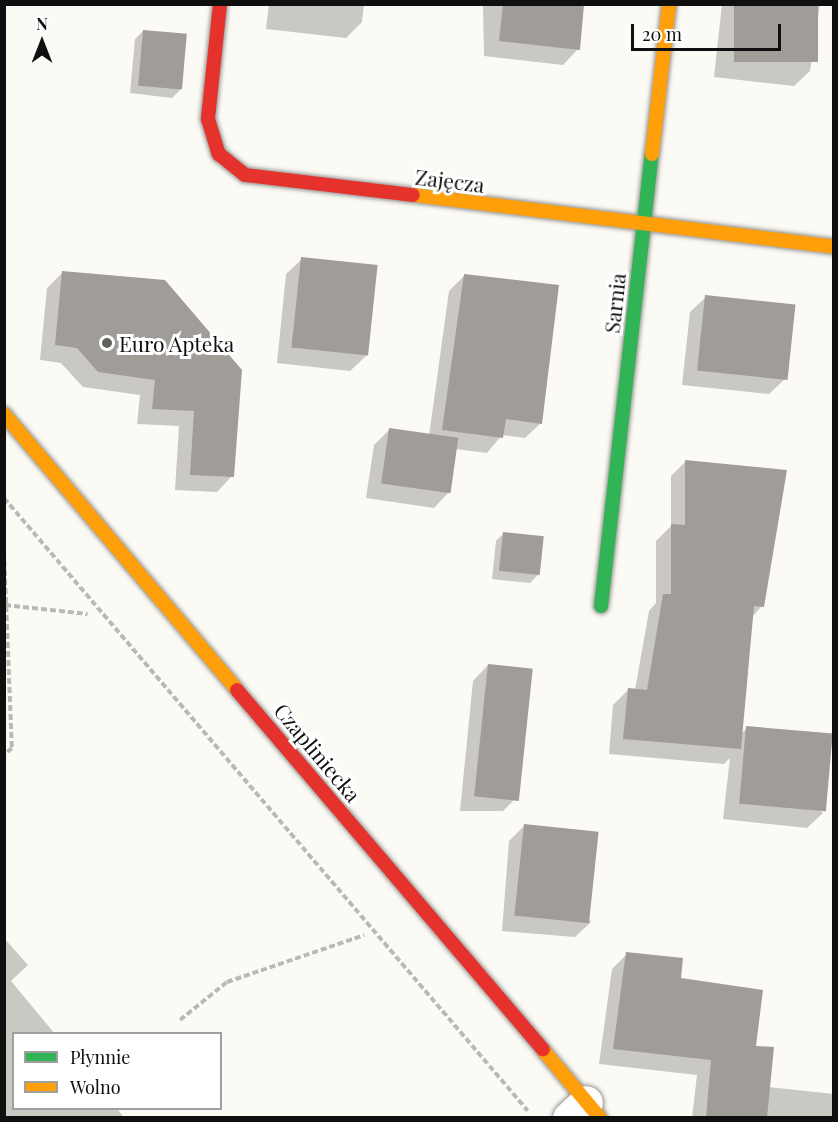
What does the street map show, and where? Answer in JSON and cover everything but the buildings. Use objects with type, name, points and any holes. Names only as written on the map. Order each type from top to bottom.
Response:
[{"type":"street","name":"Zajęcza","points":[[220,4],[208,119],[219,154],[245,175],[834,247]]},
{"type":"street","name":"Sarnia","points":[[601,606],[669,4]]},
{"type":"street","name":"Czapliniecka","points":[[4,414],[585,1112]]},
{"type":"path","points":[[4,498],[527,1111]]},
{"type":"path","points":[[4,552],[12,748],[4,755]]},
{"type":"path","points":[[6,605],[88,614]]},
{"type":"path","points":[[180,1020],[227,982],[364,935]]},
{"type":"traffic: fast","points":[[601,606],[652,154]]},
{"type":"traffic: slow","points":[[652,154],[669,4]]},
{"type":"traffic: slow","points":[[413,195],[834,247]]},
{"type":"traffic: slow","points":[[4,414],[237,690]]},
{"type":"traffic: slow","points":[[543,1050],[600,1118]]},
{"type":"traffic: jam","points":[[220,4],[208,119],[219,154],[245,175],[413,195]]},
{"type":"traffic: jam","points":[[237,690],[543,1050]]},
{"type":"place","name":"Euro Apteka","points":[[107,343]]}]
